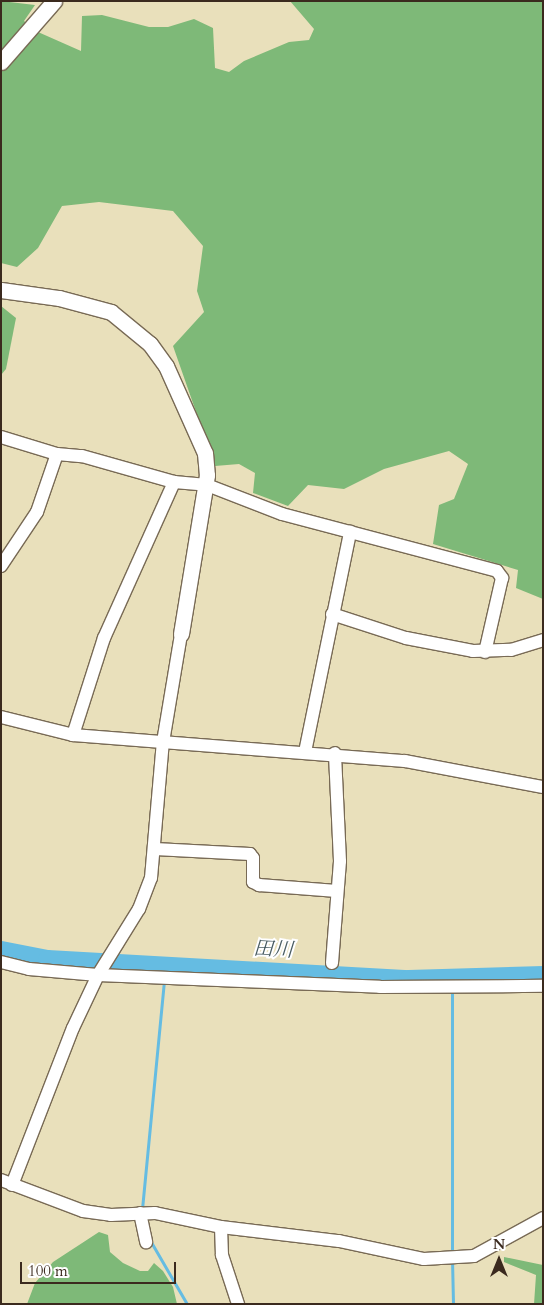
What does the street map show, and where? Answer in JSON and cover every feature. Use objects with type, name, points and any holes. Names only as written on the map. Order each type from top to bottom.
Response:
[{"type":"street","points":[[1,62],[53,1]]},
{"type":"street","points":[[1,290],[90,304],[111,312],[131,325],[150,344],[166,366],[205,453],[207,486],[163,742],[155,849],[146,894],[100,973],[73,1028],[7,1183],[83,1211],[111,1215],[140,1213],[221,1227],[327,1239],[424,1259],[474,1256],[543,1218]]},
{"type":"street","points":[[1,437],[57,454],[110,462],[174,482],[207,486],[282,514],[496,571],[502,578],[485,652]]},
{"type":"street","points":[[1,566],[37,512],[57,454]]},
{"type":"street","points":[[73,735],[104,638],[174,482]]},
{"type":"street","points":[[304,752],[350,532]]},
{"type":"street","points":[[332,614],[406,638],[485,652],[511,650],[543,640]]},
{"type":"street","points":[[1,717],[73,735],[335,753],[404,761],[543,787]]},
{"type":"street","points":[[332,963],[340,861],[335,753]]},
{"type":"street","points":[[155,849],[250,854],[254,858],[254,882],[338,891]]},
{"type":"street","points":[[1,962],[29,969],[398,987],[543,986]]},
{"type":"street","points":[[140,1213],[146,1242]]},
{"type":"street","points":[[221,1227],[222,1255],[238,1304]]},
{"type":"green space","points":[[1,1],[35,5],[24,21],[38,32],[81,51],[82,16],[102,15],[149,27],[168,27],[194,19],[213,28],[215,68],[229,72],[244,61],[289,42],[309,40],[314,29],[290,1],[543,1],[543,599],[516,588],[518,570],[433,544],[439,505],[454,499],[468,464],[449,451],[384,469],[344,489],[308,485],[288,506],[253,493],[255,473],[239,464],[215,466],[173,346],[204,312],[197,291],[203,246],[173,211],[99,202],[62,206],[38,248],[17,267],[1,263]]},
{"type":"green space","points":[[1,306],[16,318],[6,369],[1,375]]},
{"type":"green space","points":[[99,1232],[108,1235],[110,1252],[123,1263],[140,1271],[148,1271],[154,1263],[163,1271],[173,1287],[177,1304],[27,1304],[35,1283],[53,1262]]},
{"type":"green space","points":[[504,1257],[543,1265],[543,1304],[534,1304],[536,1275],[504,1262]]},
{"type":"waterway","name":"田川","points":[[1,950],[47,959],[408,979],[543,975]]},
{"type":"waterway","points":[[165,976],[166,965]]},
{"type":"waterway","points":[[142,1209],[164,982]]},
{"type":"waterway","points":[[452,989],[452,1253]]},
{"type":"waterway","points":[[151,1242],[187,1304]]},
{"type":"waterway","points":[[452,1259],[453,1304]]}]
